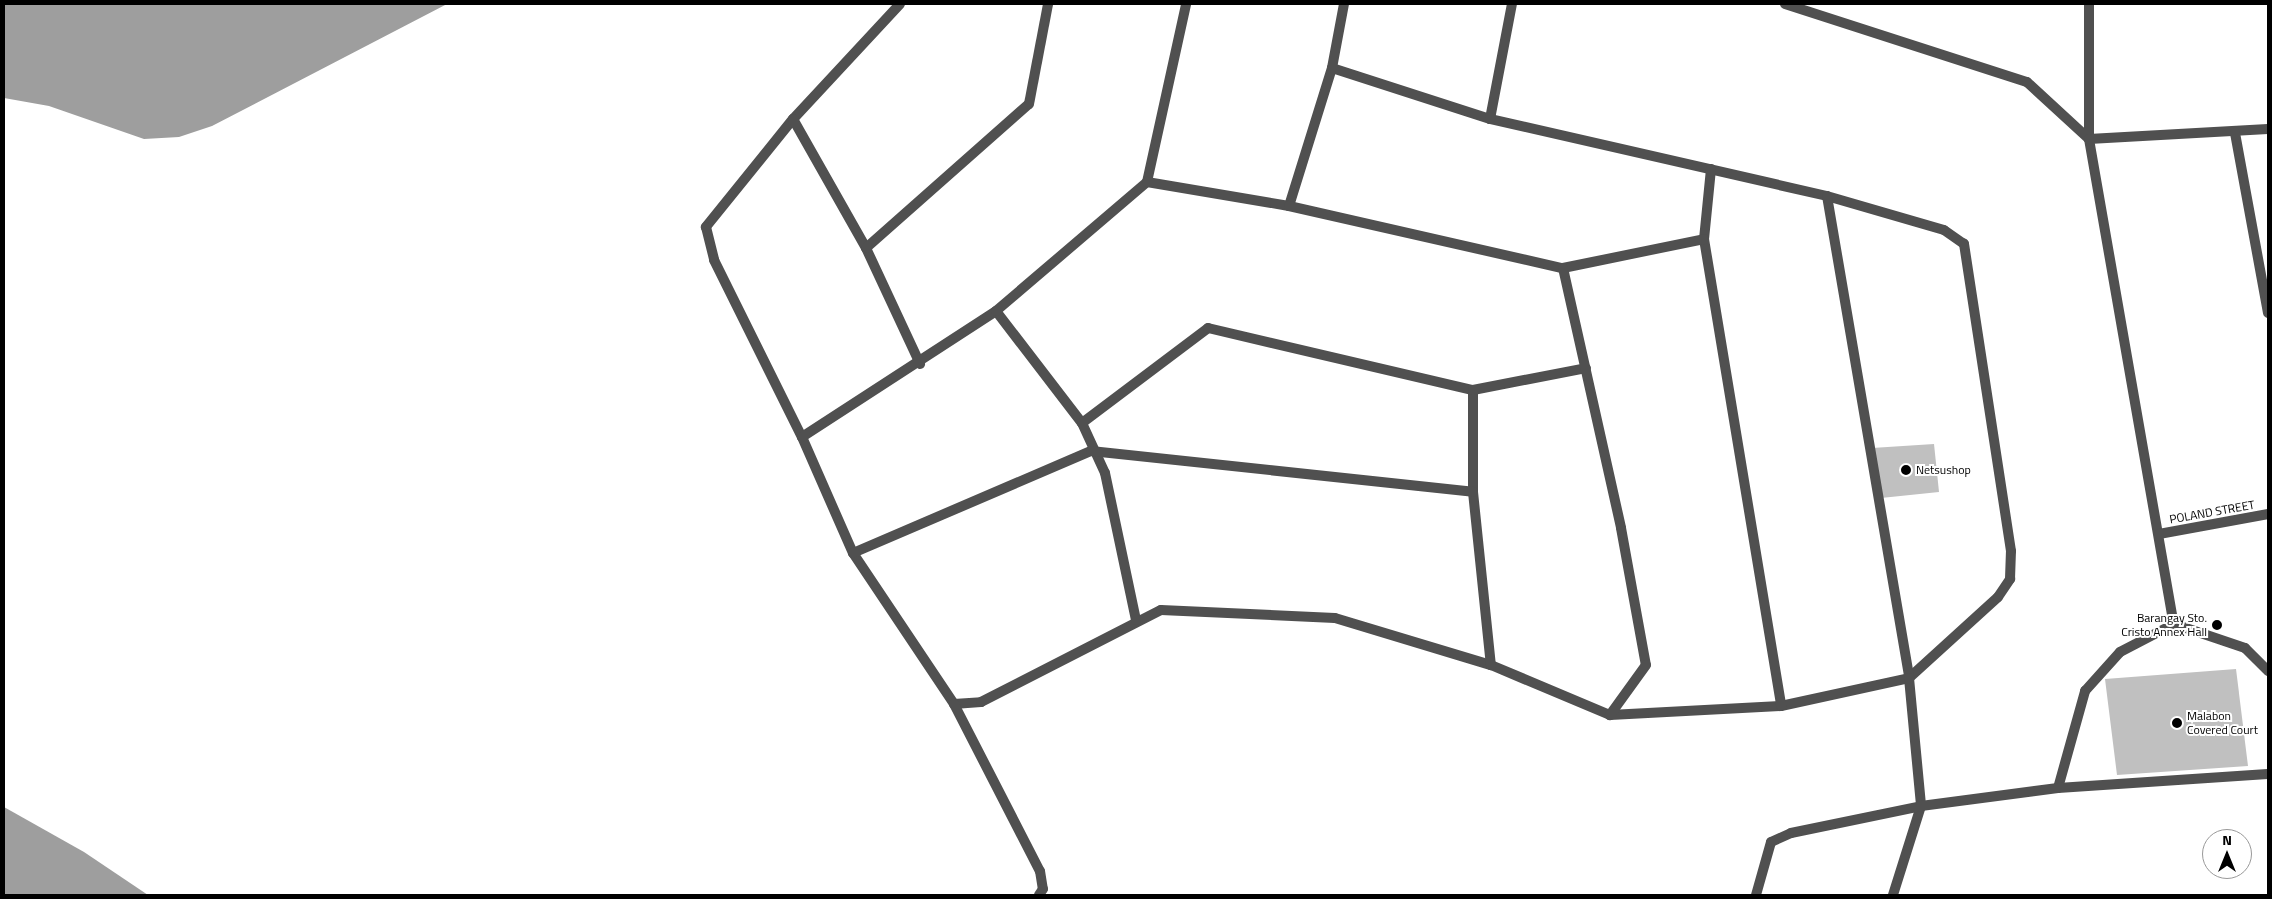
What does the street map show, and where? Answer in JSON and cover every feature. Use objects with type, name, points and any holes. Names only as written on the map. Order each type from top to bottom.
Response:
[{"type":"street","points":[[900,4],[793,119],[706,227],[714,260],[802,437],[853,553],[954,704],[1040,871],[1043,889],[1039,895]]},
{"type":"street","points":[[866,248],[1029,104],[1048,4]]},
{"type":"street","points":[[802,437],[920,364],[996,312],[1147,182],[1186,4]]},
{"type":"street","points":[[1289,206],[1332,68],[1344,4]]},
{"type":"street","points":[[1490,120],[1512,4]]},
{"type":"street","points":[[1785,4],[2027,82],[2090,139],[2235,133],[2268,129]]},
{"type":"street","points":[[2090,4],[2090,139],[2160,534],[2174,624]]},
{"type":"street","points":[[954,704],[981,702],[1136,620],[1161,610],[1335,618],[1491,665],[1610,715],[1781,706],[1909,678],[1998,597],[2010,579],[2011,551],[1970,270],[1964,244],[1944,230],[1827,196],[1490,120],[1332,68]]},
{"type":"street","points":[[793,119],[866,248],[920,364]]},
{"type":"street","points":[[2235,133],[2268,313]]},
{"type":"street","points":[[1712,169],[1704,239],[1781,706]]},
{"type":"street","points":[[1147,182],[1289,206],[1563,268],[1704,239]]},
{"type":"street","points":[[1827,196],[1909,678],[1921,806],[1893,895]]},
{"type":"street","points":[[1563,268],[1586,368],[1646,665],[1610,715]]},
{"type":"street","points":[[996,312],[1082,423],[1091,451],[1105,473],[1136,620]]},
{"type":"street","points":[[1082,423],[1208,328],[1473,390],[1586,368]]},
{"type":"street","points":[[1473,390],[1473,492],[1491,665]]},
{"type":"street","points":[[853,553],[1091,451],[1473,492]]},
{"type":"street","name":"POLAND STREET","points":[[2160,534],[2268,514]]},
{"type":"street","points":[[2058,788],[2085,691],[2120,652],[2174,624],[2245,648],[2268,671]]},
{"type":"street","points":[[1756,895],[1771,842],[1791,833],[1921,806],[2058,788],[2268,774]]},
{"type":"shaded area","points":[[4,4],[447,4],[212,126],[179,137],[144,139],[49,106],[4,98]]},
{"type":"shaded area","points":[[4,807],[84,852],[148,895],[4,895]]},
{"type":"building","name":"Netsushop","points":[[1934,444],[1939,492],[1881,498],[1872,448]]},
{"type":"building","name":"Malabon Covered Court","points":[[2236,669],[2248,766],[2117,775],[2105,679]]},
{"type":"place","name":"Netsushop","points":[[1906,470]]},
{"type":"place","name":"Barangay Sto. Cristo Annex Hall","points":[[2217,625]]},
{"type":"place","name":"Malabon Covered Court","points":[[2177,723]]}]
